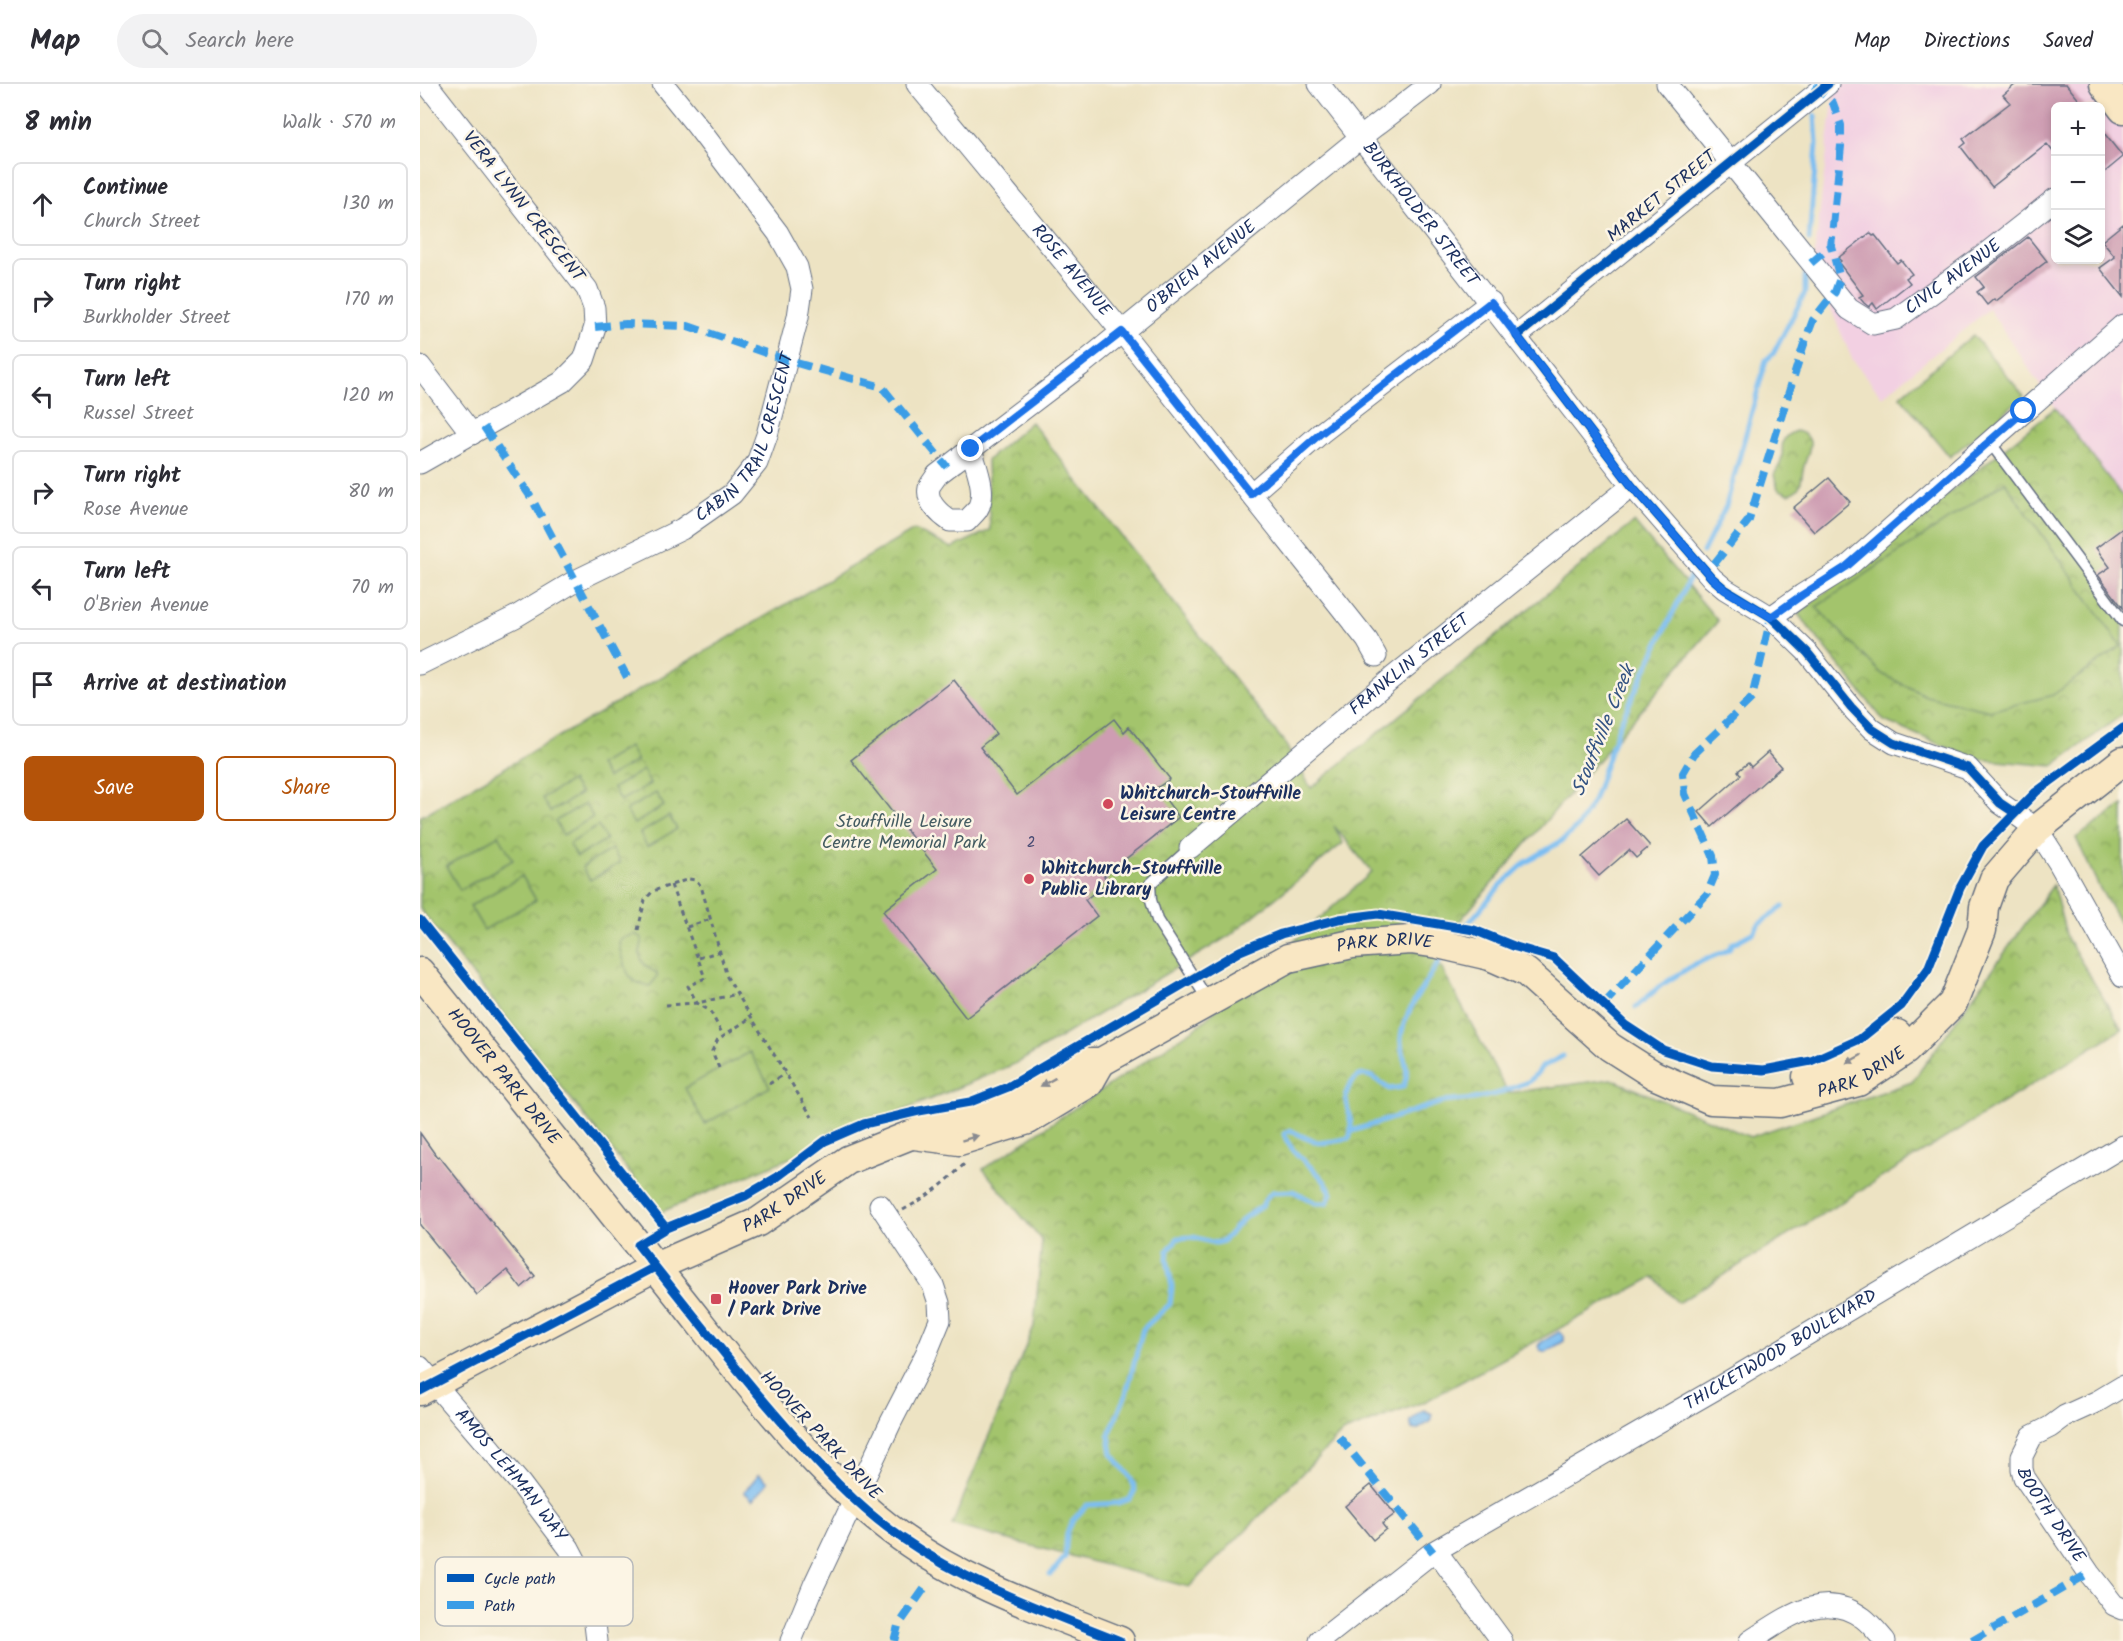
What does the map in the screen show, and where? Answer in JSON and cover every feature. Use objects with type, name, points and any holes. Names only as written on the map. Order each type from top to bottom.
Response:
[{"type":"street","name":"VERA LYNN CRESCENT","points":[[420,463],[562,382],[584,360],[595,327],[594,308],[587,289],[427,84]]},
{"type":"street","name":"CABIN TRAIL CRESCENT","points":[[420,664],[515,617],[575,581],[682,529],[732,494],[757,463],[767,435],[798,317],[802,289],[797,267],[778,233],[663,84]]},
{"type":"street","name":"ROSE AVENUE","points":[[918,84],[1122,332],[1367,640],[1376,656]]},
{"type":"street","name":"BURKHOLDER STREET","points":[[1319,84],[1632,486],[1718,584],[1771,617],[1807,652],[1851,707],[1872,729],[1894,743],[1968,768],[2000,803],[2037,829]]},
{"type":"street","name":"O'BRIEN AVENUE","points":[[971,449],[1122,332],[1361,137],[1430,84]]},
{"type":"street","name":"CIVIC AVENUE","points":[[1667,84],[1846,306],[1873,324],[1896,319],[1984,255],[2051,202]]},
{"type":"street","name":"MARKET STREET","points":[[1517,336],[1828,84]]},
{"type":"street","points":[[2104,84],[2123,109]]},
{"type":"street","points":[[1251,494],[1321,433],[1491,302]]},
{"type":"street","points":[[1771,617],[1846,567],[2123,325]]},
{"type":"street","points":[[420,366],[472,434]]},
{"type":"street","name":"FRANKLIN STREET","points":[[1190,848],[1392,678],[1632,486]]},
{"type":"street","name":"PARK DRIVE","points":[[424,1380],[656,1267],[758,1222],[848,1160],[948,1120],[998,1110],[1083,1062],[1101,1062],[1288,958],[1352,944],[1411,940],[1490,956],[1526,972],[1610,1047],[1654,1075],[1712,1100],[1780,1103],[1858,1082],[1906,1050],[1953,1003],[1982,930],[1984,907],[1994,879],[2037,829],[2123,761]]},
{"type":"street","points":[[2037,829],[2059,862],[2123,977]]},
{"type":"street","name":"HOOVER PARK DRIVE","points":[[420,972],[749,1384],[855,1502],[902,1538],[958,1572],[1003,1594],[1120,1641]]},
{"type":"street","name":"PARK DRIVE","points":[[912,1135],[959,1141],[1029,1120],[1089,1083],[1101,1062]]},
{"type":"street","name":"THICKETWOOD BOULEVARD","points":[[1320,1641],[1436,1551],[1714,1390],[2123,1146]]},
{"type":"street","points":[[791,1641],[814,1586],[940,1320],[939,1303],[933,1286],[884,1211]]},
{"type":"street","name":"AMOS LEHMAN WAY","points":[[424,1380],[520,1484],[574,1557]]},
{"type":"street","name":"BOOTH DRIVE","points":[[2123,1386],[2032,1436],[2022,1456],[2024,1477],[2089,1573],[2114,1605],[2123,1609]]},
{"type":"street","points":[[1436,1551],[1502,1641]]},
{"type":"street","points":[[1750,1641],[1795,1614],[1819,1605],[1847,1608],[1864,1618],[1885,1641]]},
{"type":"street","name":"AMOS LEHMAN WAY","points":[[595,1626],[597,1641]]},
{"type":"lane","points":[[1989,441],[2123,621]]},
{"type":"lane","points":[[1190,848],[1150,884],[1151,900],[1157,920],[1209,1003]]},
{"type":"path","points":[[638,930],[645,900],[653,891],[688,879],[696,880],[701,886],[727,977],[812,1117]]},
{"type":"path","points":[[671,885],[705,978],[688,986],[697,1003],[710,1011],[723,1035]]},
{"type":"path","points":[[687,927],[711,919]]},
{"type":"path","points":[[698,958],[720,951]]},
{"type":"path","points":[[666,1005],[697,1003],[737,994]]},
{"type":"path","points":[[719,1068],[712,1051],[718,1039],[752,1017]]},
{"type":"path","points":[[769,1084],[785,1074]]},
{"type":"path","points":[[884,1211],[927,1197],[950,1180],[967,1161],[965,1139]]},
{"type":"shaded area","points":[[1835,84],[2123,84],[2123,497],[2055,408],[1989,309],[1882,397],[1852,359],[1813,267]]},
{"type":"green space","points":[[1973,335],[2024,396],[1950,457],[1900,396]]},
{"type":"green space","points":[[2055,408],[2123,497],[2123,714],[2053,766],[1975,759],[1884,721],[1798,614]]},
{"type":"green space","name":"Stouffville Leisure Centre Memorial Park","points":[[1031,422],[1284,742],[1311,788],[1634,522],[1718,621],[1433,952],[1508,1093],[1611,1079],[1750,1137],[1912,1082],[2053,885],[2067,938],[2122,1029],[1678,1303],[1654,1277],[1426,1401],[1342,1433],[1189,1587],[952,1525],[1034,1326],[1042,1241],[983,1169],[1198,1026],[1372,872],[1334,826],[1343,843],[1229,936],[1019,1062],[661,1212],[420,909],[420,817],[914,530],[952,548],[990,530],[987,460]]},
{"type":"green space","points":[[1796,431],[1808,436],[1810,445],[1801,483],[1794,492],[1789,494],[1778,489],[1774,475],[1780,465],[1784,440]]},
{"type":"green space","points":[[2005,482],[2121,646],[2053,695],[1990,711],[1926,696],[1882,674],[1816,607]]},
{"type":"green space","points":[[629,747],[637,761],[607,778],[599,765]]},
{"type":"green space","points":[[643,770],[650,784],[620,801],[613,788]]},
{"type":"green space","points":[[571,781],[580,794],[550,812],[542,798]]},
{"type":"green space","points":[[656,793],[664,806],[634,824],[626,810]]},
{"type":"green space","points":[[585,804],[593,817],[563,835],[555,821]]},
{"type":"green space","points":[[2123,805],[2123,928],[2099,887],[2076,838]]},
{"type":"green space","points":[[669,816],[677,829],[647,847],[640,833]]},
{"type":"green space","points":[[598,826],[606,840],[577,857],[569,844]]},
{"type":"green space","points":[[499,835],[513,860],[460,890],[446,866]]},
{"type":"green space","points":[[612,849],[620,863],[590,880],[582,867]]},
{"type":"green space","points":[[522,876],[536,900],[484,930],[470,906]]},
{"type":"green space","points":[[635,934],[642,938],[640,954],[642,961],[657,973],[657,977],[650,986],[632,979],[623,959],[620,939]]},
{"type":"green space","points":[[750,1052],[770,1087],[705,1124],[685,1088]]},
{"type":"water","points":[[1559,1332],[1564,1336],[1564,1341],[1546,1352],[1540,1350],[1538,1346],[1540,1343]]},
{"type":"water","points":[[1424,1410],[1432,1414],[1432,1420],[1417,1430],[1412,1429],[1410,1421]]},
{"type":"water","points":[[759,1474],[768,1482],[753,1500],[744,1492]]},
{"type":"building","points":[[2016,84],[2066,84],[2081,102],[2051,102],[2051,149],[2047,144],[1992,187],[1961,147],[1966,143],[1963,139],[2010,103],[2003,95]]},
{"type":"building","points":[[2105,134],[2123,157],[2105,172]]},
{"type":"building","points":[[2123,224],[2123,297],[2100,268],[2115,257],[2105,245],[2105,239]]},
{"type":"building","points":[[1870,233],[1875,235],[1897,263],[1901,260],[1912,274],[1906,278],[1910,283],[1877,309],[1873,303],[1869,307],[1859,297],[1863,295],[1839,263],[1841,261],[1838,258]]},
{"type":"building","points":[[2028,237],[2047,261],[1996,301],[1994,299],[1987,305],[1977,292],[1984,287],[1976,277]]},
{"type":"building","points":[[1829,478],[1850,502],[1814,532],[1793,508]]},
{"type":"building","points":[[2123,528],[2123,608],[2098,575],[2110,567],[2096,548]]},
{"type":"building","points":[[954,680],[996,734],[980,747],[1017,795],[1114,719],[1124,732],[1129,727],[1170,779],[1157,788],[1179,817],[1104,876],[1108,882],[1085,900],[1097,916],[966,1018],[883,911],[937,869],[851,760]]},
{"type":"building","points":[[1768,752],[1781,767],[1712,827],[1699,812],[1741,775],[1738,771],[1748,763],[1751,767]]},
{"type":"building","points":[[1626,819],[1650,846],[1636,858],[1629,850],[1599,876],[1582,857]]},
{"type":"building","points":[[420,1133],[535,1276],[521,1288],[507,1270],[477,1295],[420,1225]]},
{"type":"building","points":[[1371,1485],[1395,1514],[1382,1524],[1386,1529],[1373,1540],[1345,1506]]},
{"type":"waterway","name":"Stouffville Creek","points":[[1809,240],[1817,144],[1815,115]]},
{"type":"waterway","name":"Stouffville Creek","points":[[1703,552],[1726,506],[1766,360],[1773,354],[1805,293],[1805,276]]},
{"type":"waterway","name":"Stouffville Creek","points":[[1455,939],[1501,885],[1525,863],[1563,840],[1578,826],[1593,801],[1620,723],[1691,575]]},
{"type":"waterway","points":[[1636,1007],[1660,986],[1695,964],[1728,950],[1732,944],[1754,932],[1759,924],[1783,907]]},
{"type":"waterway","name":"Stouffville Creek","points":[[1050,1575],[1065,1557],[1067,1533],[1073,1520],[1087,1505],[1119,1503],[1130,1499],[1135,1490],[1131,1478],[1112,1454],[1109,1435],[1126,1394],[1143,1329],[1170,1304],[1172,1287],[1167,1259],[1168,1250],[1178,1238],[1193,1237],[1215,1243],[1223,1241],[1245,1217],[1262,1206],[1272,1192],[1293,1191],[1316,1203],[1327,1203],[1331,1194],[1327,1185],[1288,1143],[1284,1134],[1290,1130],[1307,1139],[1319,1142],[1349,1138],[1351,1123],[1346,1094],[1355,1079],[1368,1075],[1389,1089],[1403,1087],[1407,1075],[1401,1042],[1405,1021],[1444,954]]},
{"type":"waterway","points":[[1352,1131],[1442,1102],[1474,1099],[1499,1093],[1530,1081],[1542,1067],[1563,1056]]},
{"type":"marked path","points":[[1714,564],[1749,520],[1813,320],[1835,292],[1840,278],[1831,246],[1841,125],[1833,103],[1812,84]]},
{"type":"marked path","points":[[1811,263],[1831,246]]},
{"type":"marked path","points":[[595,327],[626,324],[688,326],[786,360],[882,387],[947,467]]},
{"type":"marked path","points":[[484,427],[532,499],[627,677]]},
{"type":"marked path","points":[[1603,1005],[1707,894],[1715,875],[1713,856],[1685,794],[1683,773],[1694,754],[1752,698],[1771,617]]},
{"type":"marked path","points":[[1339,1437],[1433,1552]]},
{"type":"marked path","points":[[1972,1641],[2089,1573]]},
{"type":"marked path","points":[[894,1641],[898,1626],[924,1589]]},
{"type":"cycle path","points":[[1828,84],[1517,336],[1632,486],[1712,578],[1725,589],[1771,617],[1807,652],[1851,707],[1872,729],[1894,743],[1968,768],[2000,803],[2015,813]]},
{"type":"cycle path","points":[[1120,1641],[980,1583],[927,1554],[885,1526],[853,1498],[795,1437],[708,1334],[638,1245],[666,1228],[745,1196],[776,1178],[825,1141],[864,1124],[970,1102],[1008,1087],[1240,951],[1281,934],[1339,919],[1378,914],[1474,930],[1516,947],[1554,958],[1625,1025],[1663,1050],[1712,1066],[1764,1070],[1811,1061],[1860,1039],[1901,1006],[1928,969],[1960,888],[1983,846],[2036,792],[2123,728]]},
{"type":"cycle path","points":[[420,920],[666,1228]]},
{"type":"cycle path","points":[[420,1391],[655,1267]]},
{"type":"place","name":"Whitchurch-Stouffville Leisure Centre","points":[[1108,804]]},
{"type":"place","name":"Whitchurch-Stouffville Public Library","points":[[1029,879]]},
{"type":"place","name":"Hoover Park Drive / Park Drive","points":[[716,1299]]},
{"type":"route","points":[[971,449],[1122,332],[1251,494],[1321,433],[1491,302],[1632,486],[1712,578],[1725,590],[1771,617],[1846,567],[2024,411]]}]
